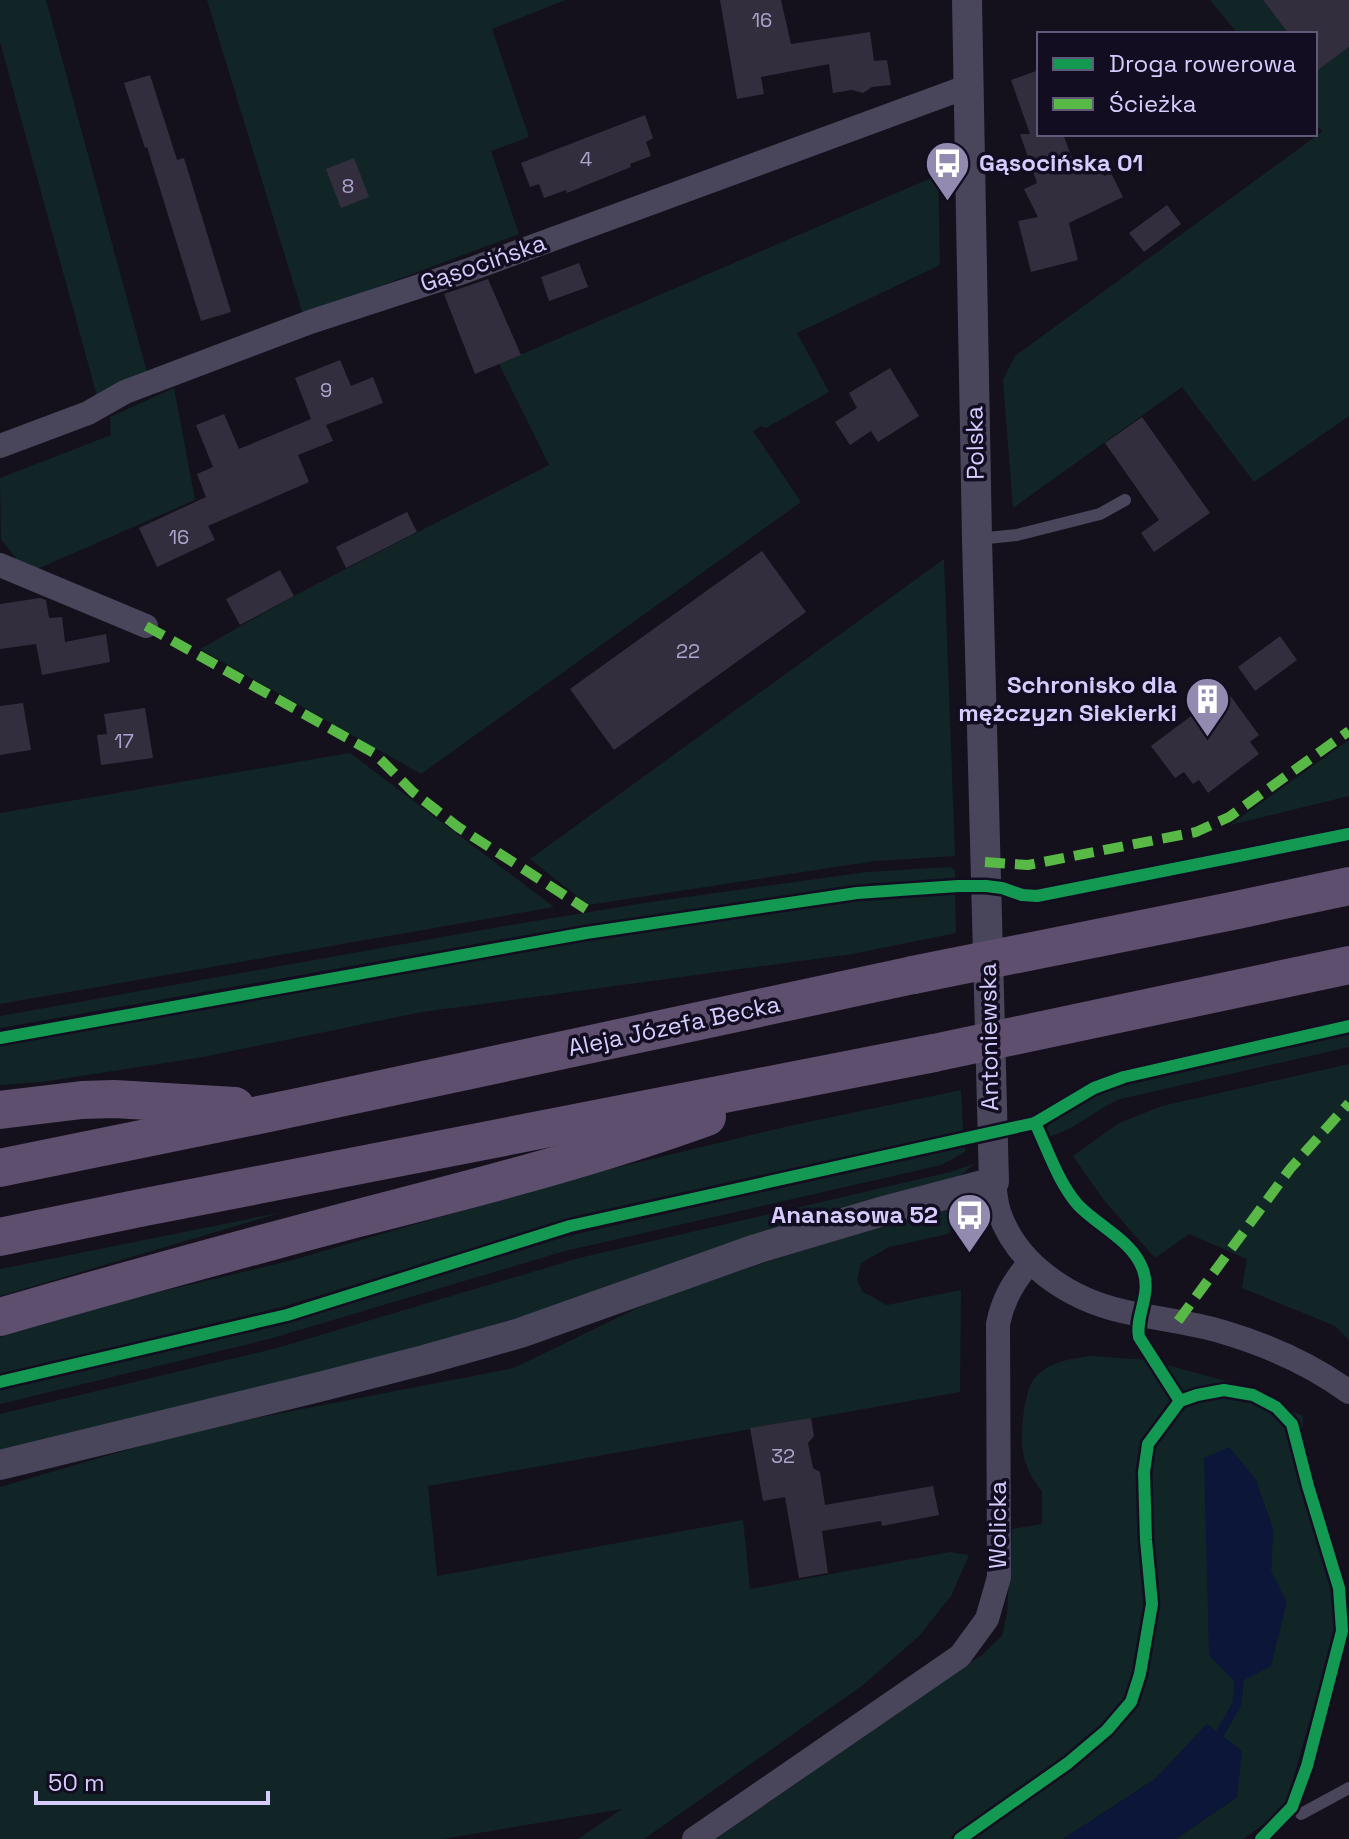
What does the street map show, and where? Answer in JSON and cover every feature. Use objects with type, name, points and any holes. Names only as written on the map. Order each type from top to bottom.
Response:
[{"type":"main road","name":"Aleja Józefa Becka","points":[[0,1168],[1349,886]]},
{"type":"main road","points":[[0,1237],[771,1086],[1349,965]]},
{"type":"main road","points":[[0,1317],[157,1271],[536,1172],[710,1116],[771,1086]]},
{"type":"main road","points":[[0,1110],[114,1099],[293,1108]]},
{"type":"street","name":"Polska","points":[[967,0],[986,886]]},
{"type":"street","name":"Gąsocińska","points":[[0,446],[88,413],[125,392],[310,322],[466,271],[969,86]]},
{"type":"street","points":[[0,565],[146,626]]},
{"type":"street","name":"Antoniewska","points":[[986,886],[994,1182],[998,1211],[1009,1235],[1030,1262],[1047,1277],[1094,1303],[1225,1333],[1303,1364],[1349,1392]]},
{"type":"street","points":[[0,1465],[319,1387],[520,1333],[756,1249],[994,1182]]},
{"type":"street","name":"Wolicka","points":[[694,1839],[960,1656],[987,1619],[999,1577],[998,1324],[1002,1305],[1015,1280],[1030,1262]]},
{"type":"lane","points":[[977,539],[1017,535],[1100,514],[1125,500]]},
{"type":"lane","points":[[1301,1814],[1349,1788]]},
{"type":"green space","points":[[0,0],[46,0],[148,376],[97,396],[0,42]]},
{"type":"green space","points":[[207,0],[565,0],[492,29],[529,137],[491,151],[519,234],[303,315]]},
{"type":"green space","points":[[1210,0],[1263,0],[1287,32],[1236,32]]},
{"type":"green space","points":[[1349,47],[1349,416],[1254,482],[1182,387],[1013,508],[1003,380],[1015,356],[1323,131],[1317,126],[1317,69]]},
{"type":"green space","points":[[938,175],[940,265],[797,333],[829,392],[766,428],[761,426],[753,431],[801,502],[421,774],[200,649],[307,589],[549,465],[499,364]]},
{"type":"green space","points":[[174,388],[195,500],[35,570],[18,561],[1,539],[0,478],[111,435],[110,417]]},
{"type":"green space","points":[[944,559],[955,856],[875,861],[588,905],[530,859]]},
{"type":"green space","points":[[1349,740],[1349,796],[1230,825]]},
{"type":"green space","points":[[350,753],[554,907],[0,1004],[0,813]]},
{"type":"green space","points":[[950,867],[955,870],[955,879],[867,884],[499,940],[0,1028],[0,1016],[499,927],[867,872]]},
{"type":"green space","points":[[955,893],[956,933],[852,954],[422,1012],[203,1057],[42,1082],[0,1085],[0,1045],[639,931],[859,900]]},
{"type":"green space","points":[[1349,1033],[1349,1047],[1120,1099],[1066,1130],[1046,1136],[1048,1125],[1105,1090]]},
{"type":"green space","points":[[1349,1064],[1349,1340],[1335,1326],[1242,1288],[1247,1259],[1189,1234],[1155,1258],[1103,1199],[1073,1156],[1119,1123],[1162,1106]]},
{"type":"green space","points":[[961,1090],[963,1131],[561,1222],[282,1307],[0,1375],[0,1337],[122,1301],[289,1261],[581,1176],[789,1126]]},
{"type":"green space","points":[[965,1145],[965,1152],[941,1165],[565,1251],[269,1339],[0,1404],[0,1390],[290,1320],[568,1236]]},
{"type":"green space","points":[[974,1164],[953,1180],[389,1356],[0,1450],[0,1414],[277,1348],[579,1258]]},
{"type":"green space","points":[[947,1210],[955,1220],[948,1234],[889,1247],[861,1263],[857,1280],[863,1292],[887,1305],[961,1290],[960,1392],[428,1486],[437,1576],[743,1520],[750,1589],[950,1552],[969,1555],[951,1596],[919,1636],[863,1685],[644,1839],[578,1839],[622,1809],[443,1839],[0,1839],[0,1487],[195,1430],[514,1368],[656,1299],[859,1233]]},
{"type":"green space","points":[[283,1212],[17,1291],[0,1296],[0,1269]]},
{"type":"green space","points":[[1091,1356],[1148,1360],[1226,1381],[1303,1416],[1301,1457],[1338,1624],[1284,1810],[1243,1839],[1176,1839],[1237,1797],[1207,1724],[1155,1779],[1063,1839],[716,1839],[983,1654],[1002,1636],[1007,1614],[1012,1529],[1042,1524],[1042,1491],[1030,1473],[1022,1445],[1025,1403],[1034,1379],[1046,1368]],"holes":[[[1255,1478],[1273,1529],[1271,1571]]]},
{"type":"water","points":[[1229,1447],[1255,1478],[1273,1529],[1271,1571],[1287,1602],[1271,1666],[1237,1684],[1209,1655],[1204,1458]]},
{"type":"water","points":[[1207,1724],[1242,1751],[1237,1797],[1176,1839],[1063,1839],[1155,1779]]},
{"type":"building","points":[[720,0],[781,0],[791,44],[870,32],[874,61],[887,60],[891,85],[872,87],[863,93],[852,90],[833,93],[829,64],[761,77],[764,94],[737,99]]},
{"type":"building","points":[[1263,0],[1349,0],[1349,47],[1317,71],[1317,32],[1287,32]]},
{"type":"building","points":[[1037,71],[1037,136],[1064,136],[1076,169],[1096,159],[1104,176],[1111,173],[1123,197],[1069,223],[1078,260],[1031,272],[1018,221],[1038,217],[1024,189],[1037,183],[1020,134],[1030,134],[1011,80]]},
{"type":"building","points":[[150,75],[177,160],[184,158],[231,312],[201,321],[124,83]]},
{"type":"building","points":[[645,115],[653,138],[646,142],[651,156],[567,193],[566,190],[544,198],[539,184],[530,187],[521,163]]},
{"type":"building","points":[[354,158],[369,197],[341,208],[326,169]]},
{"type":"building","points":[[1167,205],[1181,224],[1144,252],[1129,233]]},
{"type":"building","points":[[579,263],[588,287],[549,301],[541,277]]},
{"type":"building","points":[[488,279],[521,355],[475,374],[444,294]]},
{"type":"building","points":[[340,360],[351,386],[373,377],[383,403],[326,425],[333,441],[298,455],[309,482],[208,526],[215,540],[157,567],[139,528],[206,497],[197,474],[213,467],[196,425],[224,414],[239,449],[311,419],[295,378]]},
{"type":"building","points":[[890,368],[919,416],[878,442],[871,431],[850,445],[835,422],[857,408],[849,393]]},
{"type":"building","points":[[1142,417],[1210,513],[1154,552],[1141,533],[1159,520],[1105,443]]},
{"type":"building","points":[[407,512],[417,532],[346,568],[336,547]]},
{"type":"building","points":[[762,551],[806,612],[614,750],[570,689]]},
{"type":"building","points":[[280,570],[294,596],[240,625],[226,599]]},
{"type":"building","points":[[40,598],[46,600],[49,618],[62,617],[65,642],[106,634],[110,662],[42,675],[36,644],[0,649],[0,604]]},
{"type":"building","points":[[1280,636],[1297,660],[1255,691],[1238,667]]},
{"type":"building","name":"Schronisko dla mężczyzn Siekierki","points":[[1226,690],[1259,735],[1250,742],[1259,754],[1208,793],[1199,780],[1193,784],[1184,772],[1175,778],[1151,746]]},
{"type":"building","points":[[23,703],[31,750],[0,755],[0,706]]},
{"type":"building","points":[[145,708],[153,758],[101,765],[97,735],[107,734],[104,714]]},
{"type":"building","points":[[811,1418],[814,1436],[808,1443],[813,1468],[820,1472],[825,1505],[933,1486],[939,1515],[882,1526],[881,1521],[822,1531],[828,1573],[799,1578],[785,1497],[763,1501],[750,1428]]},
{"type":"waterway","points":[[1215,1742],[1237,1704],[1240,1671]]},
{"type":"marked path","points":[[146,626],[374,753],[413,792],[458,827],[586,909]]},
{"type":"marked path","points":[[985,862],[1028,865],[1196,832],[1229,817],[1349,731]]},
{"type":"marked path","points":[[1178,1321],[1290,1169],[1349,1103]]},
{"type":"cycle path","points":[[0,1038],[586,933],[857,893],[986,886],[1037,896],[1349,834]]},
{"type":"cycle path","points":[[0,1382],[287,1315],[570,1226],[1035,1123],[1094,1088],[1124,1077],[1349,1026]]},
{"type":"cycle path","points":[[1035,1123],[1071,1196],[1086,1213],[1123,1242],[1138,1260],[1146,1288],[1139,1337],[1180,1401]]},
{"type":"cycle path","points":[[960,1839],[1068,1763],[1107,1730],[1131,1702],[1140,1674],[1152,1604],[1144,1472],[1148,1444],[1180,1401],[1224,1390],[1253,1395],[1276,1407],[1292,1424],[1339,1588],[1342,1631],[1307,1766],[1292,1807],[1261,1839]]},
{"type":"place","name":"Gąsocińska 01","points":[[948,202]]},
{"type":"place","name":"Schronisko dla mężczyzn Siekierki","points":[[1208,738]]},
{"type":"place","name":"Ananasowa 52","points":[[969,1254]]}]
